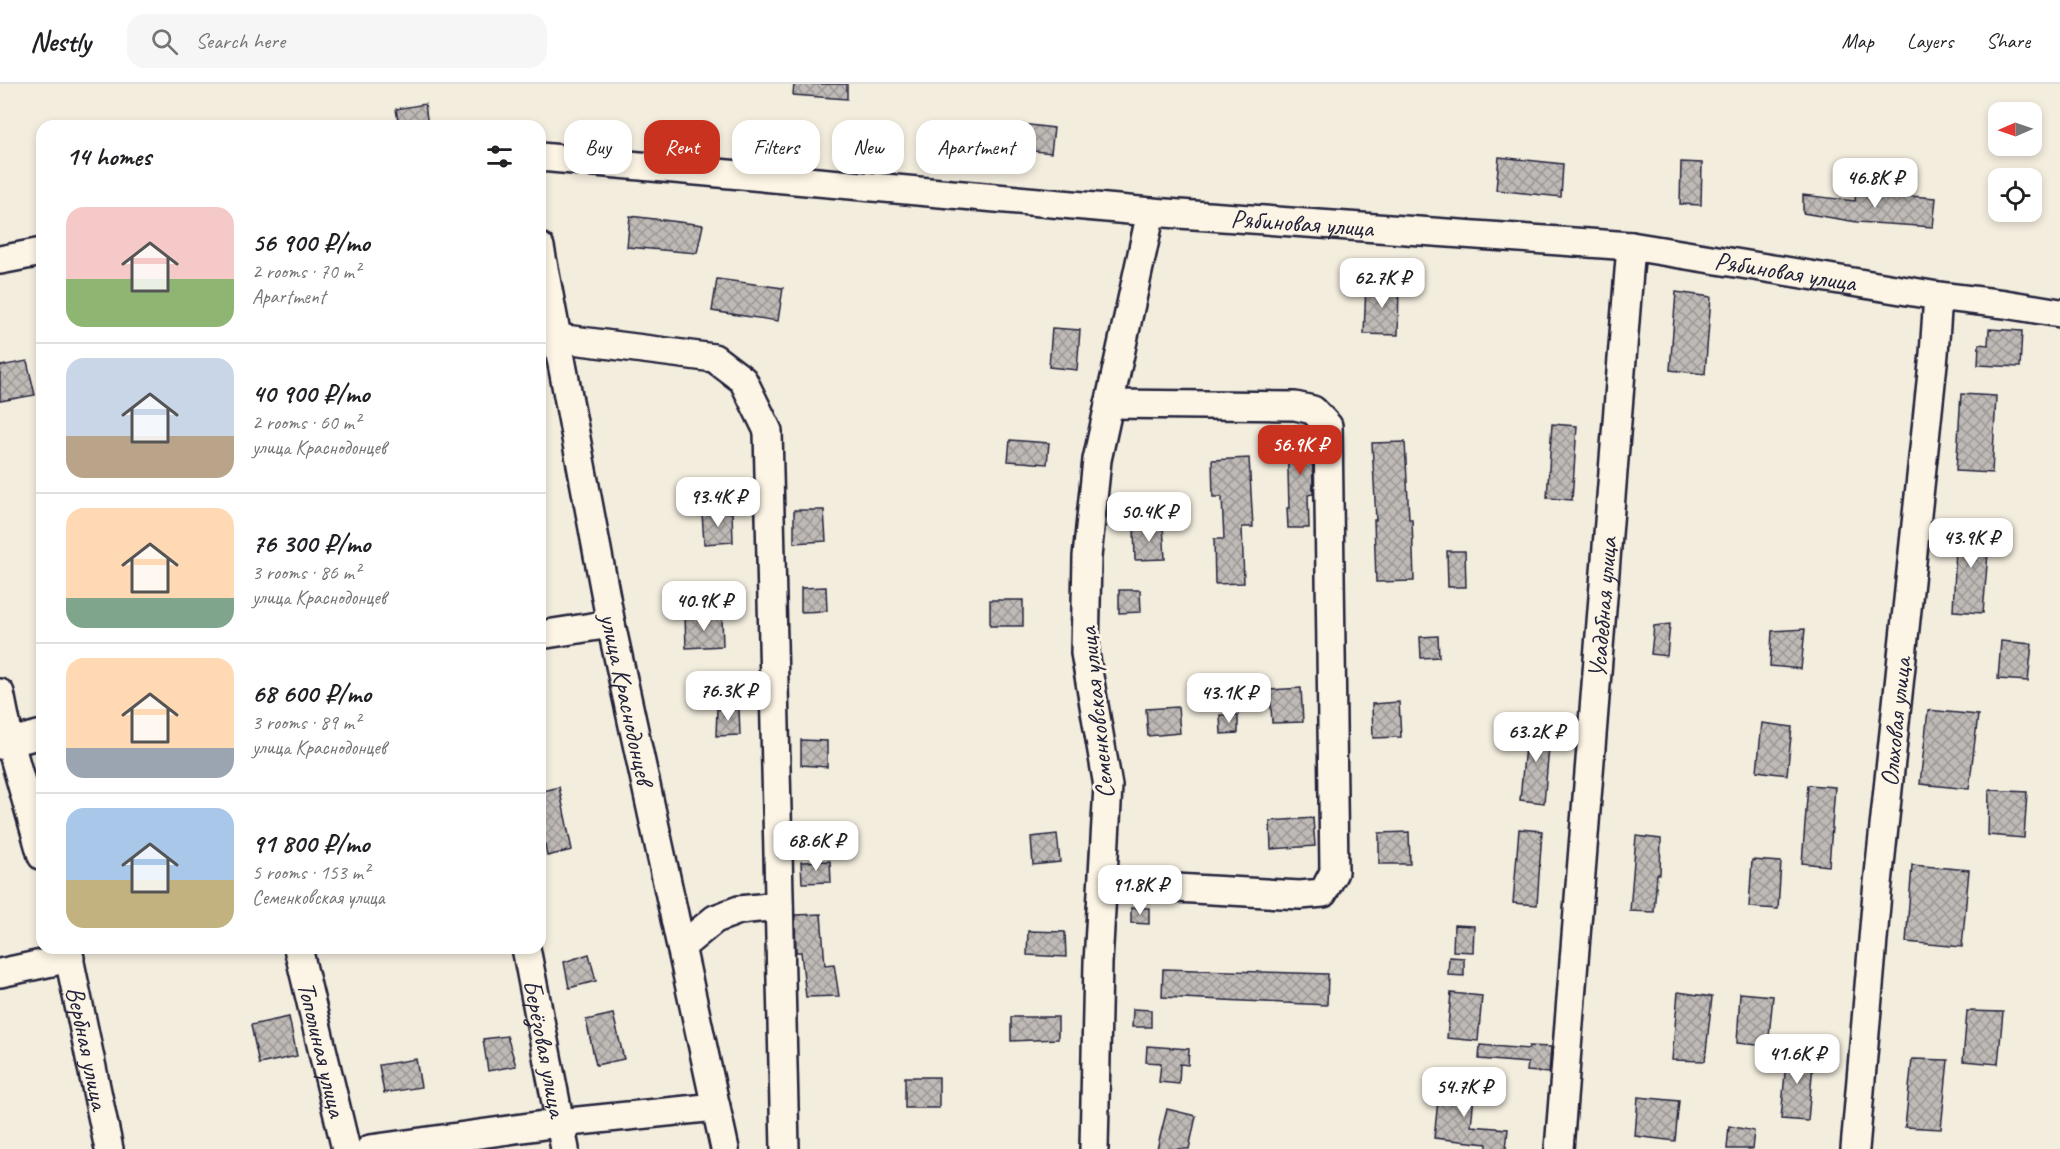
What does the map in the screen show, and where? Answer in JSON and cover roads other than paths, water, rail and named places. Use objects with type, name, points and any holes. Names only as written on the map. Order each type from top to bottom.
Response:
[{"type":"street","name":"Рябиновая улица","points":[[546,158],[1151,212],[1631,246],[1938,296],[2060,313]]},
{"type":"street","name":"Семенковская улица","points":[[1094,1149],[1098,963],[1108,786],[1085,653],[1088,557],[1097,460],[1151,212]]},
{"type":"street","name":"Усадебная улица","points":[[1559,1149],[1631,246]]},
{"type":"street","points":[[0,260],[36,253]]},
{"type":"street","name":"улица Краснодонцев","points":[[546,279],[611,624],[725,1149]]},
{"type":"street","name":"Ольховая улица","points":[[1855,1149],[1877,893],[1934,354],[1938,296]]},
{"type":"street","points":[[557,338],[714,358],[743,380],[768,431],[785,1149]]},
{"type":"street","points":[[1102,884],[1300,895],[1323,893],[1334,872],[1328,426],[1312,410],[1295,406],[1109,404]]},
{"type":"street","points":[[546,633],[611,624]]},
{"type":"street","points":[[0,693],[5,744],[36,838]]},
{"type":"street","points":[[5,744],[36,736]]},
{"type":"street","points":[[681,947],[715,919],[739,910],[779,906]]},
{"type":"street","points":[[0,973],[66,954]]},
{"type":"street","name":"Вербная улица","points":[[69,954],[109,1149]]},
{"type":"street","name":"Тополиная улица","points":[[299,954],[346,1149]]},
{"type":"street","name":"Берёзовая улица","points":[[527,954],[565,1149]]},
{"type":"street","points":[[370,1149],[559,1123],[716,1107]]}]
